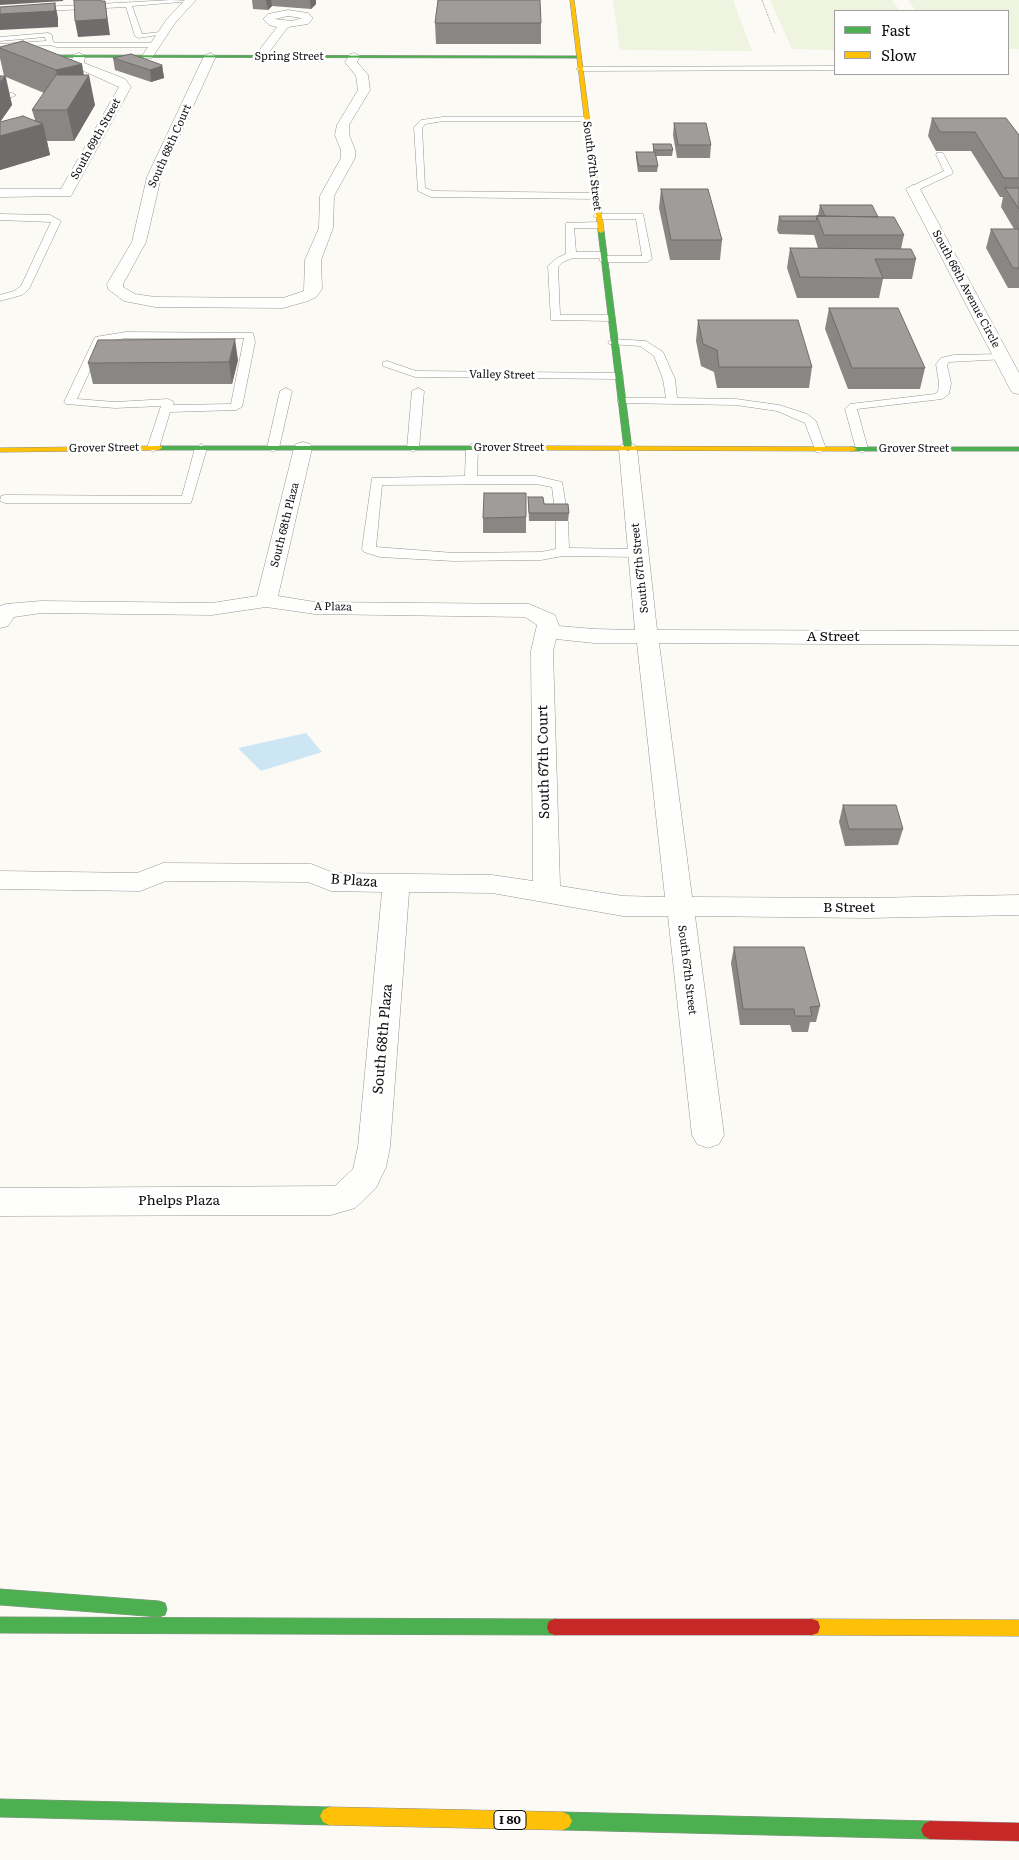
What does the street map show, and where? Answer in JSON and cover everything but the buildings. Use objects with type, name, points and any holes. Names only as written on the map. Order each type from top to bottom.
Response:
[{"type":"main road","name":"South 67th Street","points":[[572,0],[610,318],[628,449]]},
{"type":"main road","name":"Spring Street","points":[[0,56],[354,56],[579,63]]},
{"type":"main road","name":"Grover Street","points":[[0,450],[153,448],[1019,449]]},
{"type":"main road","points":[[0,1597],[169,1610]]},
{"type":"main road","points":[[228,1614],[398,1626]]},
{"type":"main road","points":[[0,1625],[1019,1628]]},
{"type":"main road","name":"I 80","points":[[0,1808],[1019,1832]]},
{"type":"street","points":[[148,56],[171,21],[188,3]]},
{"type":"street","points":[[260,57],[285,24]]},
{"type":"street","name":"South 69th Street","points":[[0,193],[66,193],[125,87],[121,82],[81,67],[77,63],[79,56]]},
{"type":"street","name":"South 68th Court","points":[[210,56],[154,177],[139,242],[115,284],[116,289],[124,296],[145,301],[282,303],[302,298],[314,289],[313,260],[326,228],[327,196],[348,158],[348,150],[342,135],[343,125],[364,90],[362,75],[351,62],[354,56]]},
{"type":"street","name":"South 66th Avenue Circle","points":[[913,189],[1019,389]]},
{"type":"street","name":"South 68th Plaza","points":[[266,601],[304,448]]},
{"type":"street","name":"South 67th Street","points":[[628,449],[647,637],[678,907],[708,1135]]},
{"type":"street","name":"A Plaza","points":[[3,616],[41,607],[212,609],[266,601],[315,608],[522,610],[548,620],[546,631]]},
{"type":"street","points":[[546,631],[594,636],[647,637]]},
{"type":"street","name":"South 67th Court","points":[[546,631],[542,651],[547,893]]},
{"type":"street","name":"A Street","points":[[647,637],[1019,638]]},
{"type":"street","name":"B Plaza","points":[[0,880],[140,882],[163,872],[312,873],[330,882],[492,884],[623,906],[678,907]]},
{"type":"street","name":"South 68th Plaza","points":[[354,1190],[365,1178],[370,1167],[374,1147],[396,883]]},
{"type":"street","name":"B Street","points":[[678,907],[867,908],[1019,905]]},
{"type":"street","name":"Phelps Plaza","points":[[0,1202],[331,1201],[344,1198],[354,1190]]},
{"type":"lane","points":[[44,10],[130,9],[188,3]]},
{"type":"lane","points":[[130,9],[139,36],[164,34]]},
{"type":"lane","points":[[0,39],[48,35],[50,43]]},
{"type":"lane","points":[[0,46],[50,43],[57,45],[156,45]]},
{"type":"lane","points":[[579,63],[834,68]]},
{"type":"lane","points":[[0,95],[12,95]]},
{"type":"lane","points":[[586,119],[443,119],[424,122],[418,127],[421,189],[431,194],[596,196]]},
{"type":"lane","points":[[913,189],[949,172],[940,155]]},
{"type":"lane","points":[[571,255],[569,225],[640,216],[647,259],[571,255],[553,266],[555,318],[610,318]]},
{"type":"lane","points":[[0,217],[50,218],[56,221],[25,287],[18,293],[0,298]]},
{"type":"lane","points":[[153,448],[166,408],[168,402],[114,405],[70,402],[99,339],[126,335],[249,335],[250,342],[236,407],[166,408]]},
{"type":"lane","points":[[614,342],[642,342],[659,354],[669,379],[672,400]]},
{"type":"lane","points":[[862,449],[851,409],[854,406],[938,397],[943,394],[945,383],[941,364],[945,360],[1002,356]]},
{"type":"lane","name":"Valley Street","points":[[387,364],[415,374],[618,376]]},
{"type":"lane","points":[[273,448],[286,391]]},
{"type":"lane","points":[[413,448],[418,391]]},
{"type":"lane","points":[[622,401],[672,400],[762,404],[793,412],[810,421],[820,449]]},
{"type":"lane","points":[[5,499],[187,500],[201,448]]},
{"type":"lane","points":[[471,480],[472,448]]},
{"type":"lane","points":[[563,552],[558,485],[536,480],[376,481],[369,549],[380,553],[454,557],[541,556],[563,552],[638,553]]},
{"type":"path","points":[[762,0],[776,34]]},
{"type":"green space","points":[[613,0],[733,0],[752,51],[620,50]]},
{"type":"green space","points":[[770,0],[892,0],[899,10],[834,10],[834,50],[792,49]]},
{"type":"green space","points":[[908,0],[1019,0],[1019,49],[1009,49],[1009,10],[915,10]]},
{"type":"water","points":[[306,733],[322,752],[261,771],[238,748]]},
{"type":"traffic: fast","points":[[0,56],[578,57]]},
{"type":"traffic: fast","points":[[601,231],[628,449]]},
{"type":"traffic: fast","points":[[158,448],[544,448]]},
{"type":"traffic: fast","points":[[853,449],[1019,449]]},
{"type":"traffic: fast","points":[[0,1597],[159,1609]]},
{"type":"traffic: fast","points":[[0,1625],[555,1627]]},
{"type":"traffic: fast","points":[[0,1808],[329,1816]]},
{"type":"traffic: fast","points":[[563,1821],[930,1830]]},
{"type":"traffic: slow","points":[[572,0],[601,231]]},
{"type":"traffic: slow","points":[[0,450],[158,448]]},
{"type":"traffic: slow","points":[[544,448],[853,449]]},
{"type":"traffic: slow","points":[[812,1627],[1019,1628]]},
{"type":"traffic: slow","points":[[329,1816],[563,1821]]},
{"type":"traffic: jam","points":[[555,1627],[812,1627]]},
{"type":"traffic: jam","points":[[930,1830],[1019,1832]]}]
